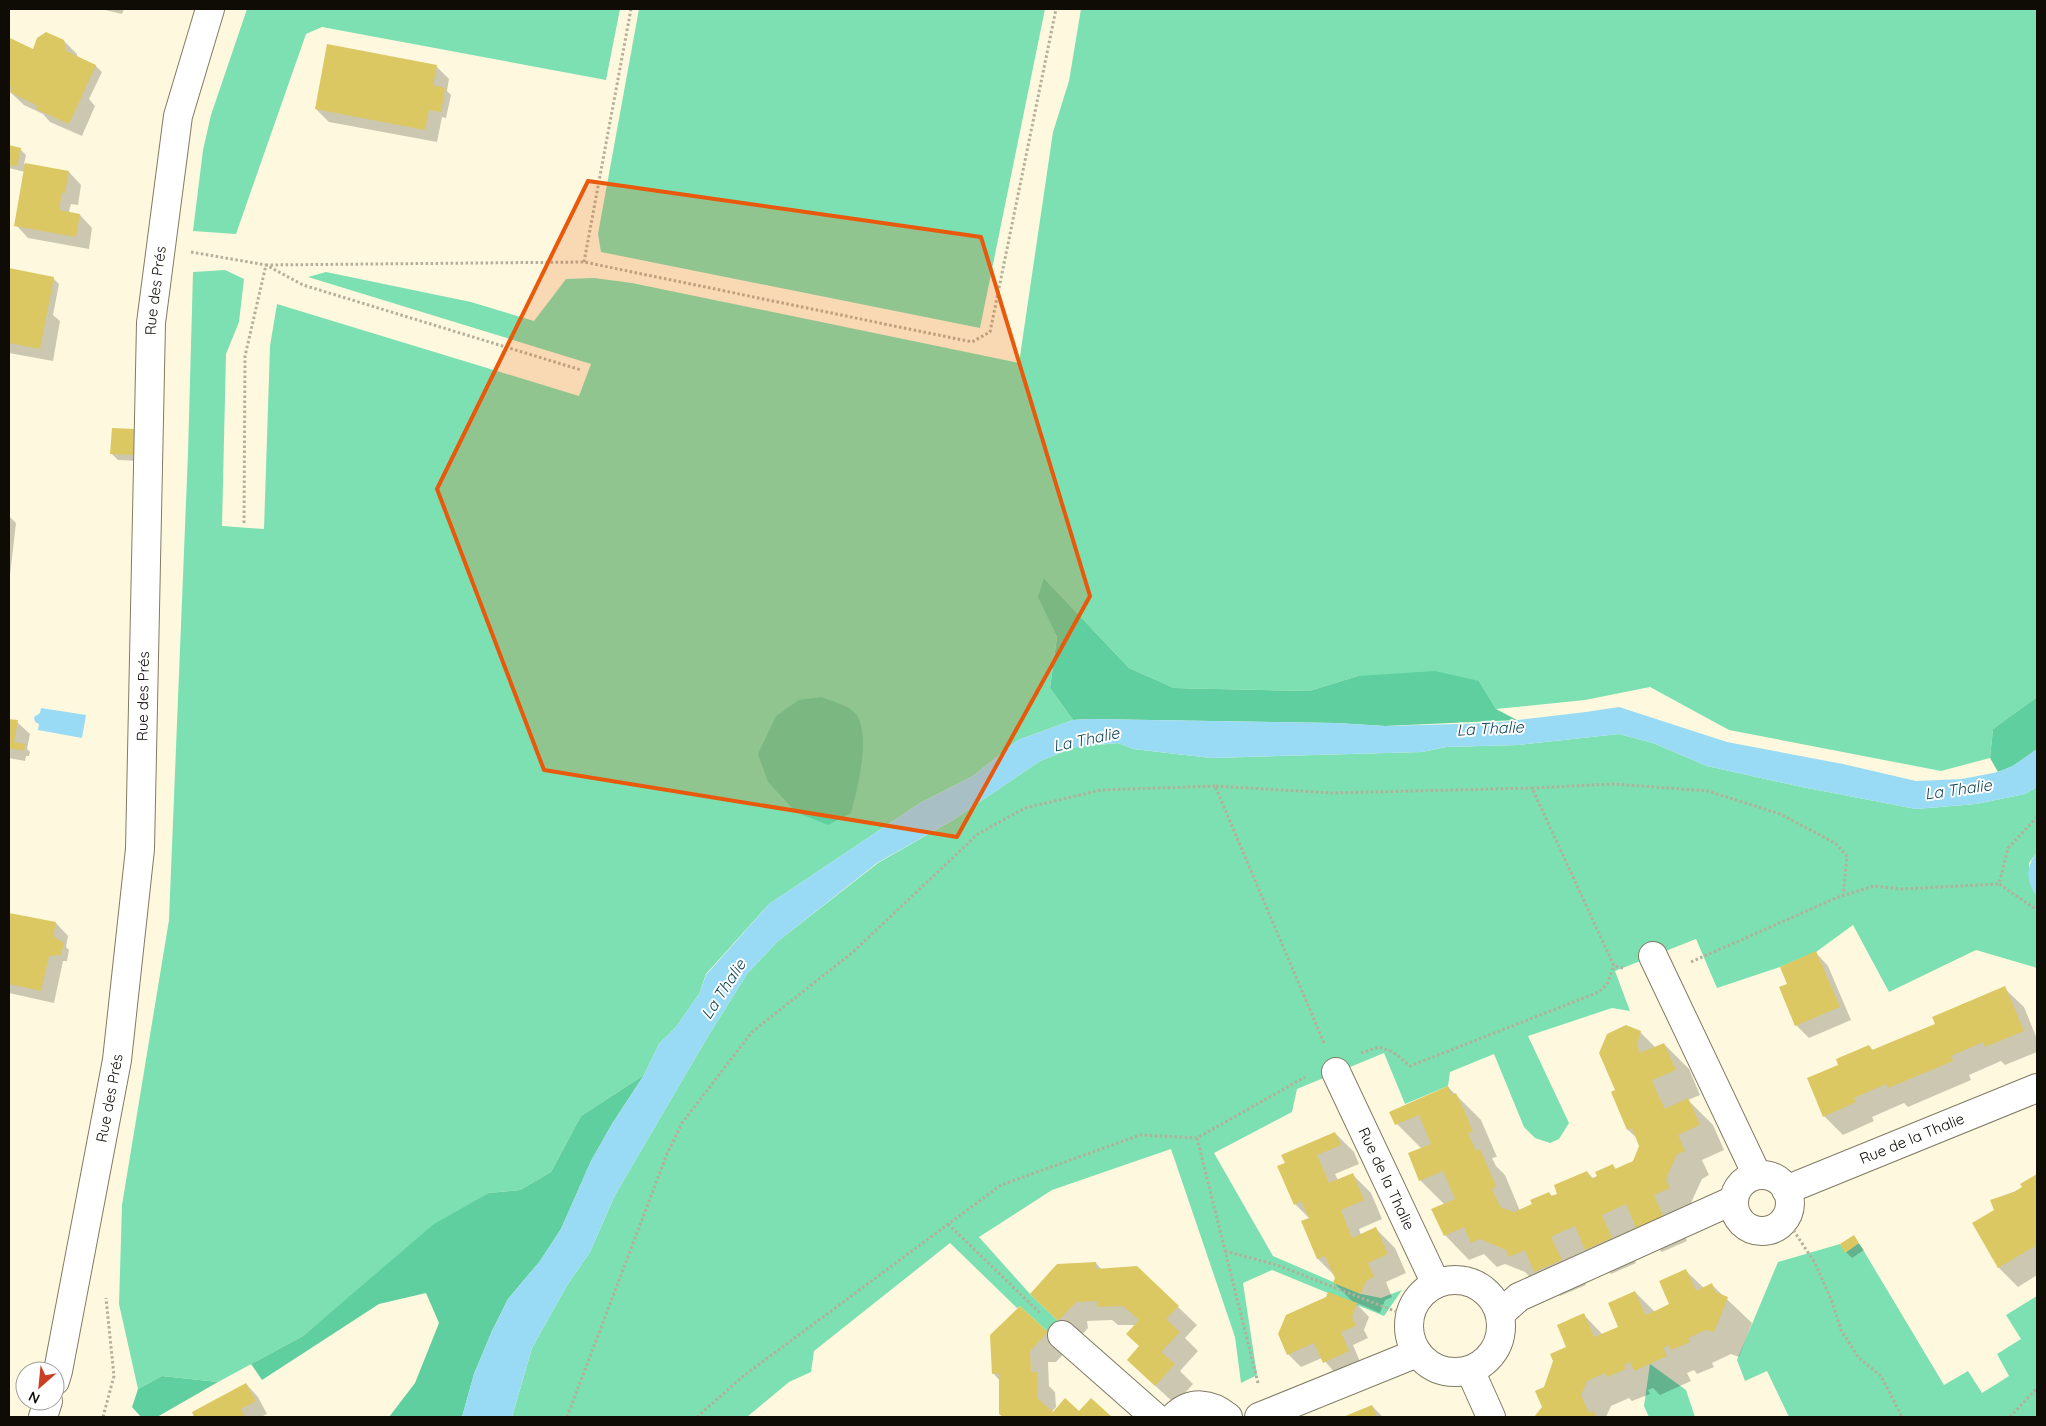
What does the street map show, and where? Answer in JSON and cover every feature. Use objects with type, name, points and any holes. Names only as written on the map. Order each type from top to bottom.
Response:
[{"type":"street","name":"Rue des Prés","points":[[60,1361],[117,1060],[140,850],[151,323],[178,116],[210,9]]},
{"type":"street","points":[[1657,966],[1757,1175]]},
{"type":"street","name":"Rue de la Thalie","points":[[1334,1067],[1436,1284]]},
{"type":"street","name":"Rue de la Thalie","points":[[1786,1190],[2037,1088]]},
{"type":"street","points":[[1757,1175],[1776,1179],[1786,1190],[1789,1199],[1789,1209],[1779,1225],[1770,1230],[1760,1231],[1751,1229],[1741,1222],[1736,1213],[1734,1200],[1736,1191],[1742,1183],[1757,1175]]},
{"type":"street","points":[[1500,1314],[1519,1298],[1734,1200]]},
{"type":"street","points":[[1450,1280],[1467,1281],[1482,1288],[1493,1300],[1500,1314],[1500,1336],[1495,1351],[1484,1363],[1470,1370],[1455,1373],[1439,1370],[1428,1364],[1417,1353],[1408,1326],[1411,1310],[1423,1293],[1436,1284],[1450,1280]]},
{"type":"street","points":[[1062,1336],[1154,1417]]},
{"type":"street","points":[[1261,1416],[1417,1353]]},
{"type":"street","points":[[1470,1370],[1491,1417]]},
{"type":"street","points":[[1174,1417],[1190,1406],[1206,1405],[1217,1408],[1228,1417]]},
{"type":"path","points":[[584,262],[631,9]]},
{"type":"path","points":[[160,246],[266,265],[584,262],[972,342],[990,332],[1056,9]]},
{"type":"path","points":[[266,265],[303,285],[581,370]]},
{"type":"path","points":[[244,523],[245,356],[266,265]]},
{"type":"path","points":[[567,1417],[667,1154],[682,1123],[752,1032],[852,952],[978,834],[1025,808],[1102,790],[1215,786],[1332,792],[1532,788],[1614,784],[1708,791],[1780,814],[1835,843],[1847,856],[1842,896]]},
{"type":"path","points":[[1215,786],[1334,1067]]},
{"type":"path","points":[[697,1417],[742,1377],[1001,1185],[1140,1135],[1197,1138],[1311,1074],[1334,1067],[1379,1047],[1393,1052],[1410,1066],[1599,992],[1607,984],[1614,966],[1532,788]]},
{"type":"path","points":[[1998,884],[2008,848],[2037,817]]},
{"type":"path","points":[[1614,966],[1657,966],[1842,896],[1874,886],[1901,889],[1998,884],[2037,910]]},
{"type":"path","points":[[1197,1138],[1257,1375],[1261,1416]]},
{"type":"path","points":[[1785,1218],[1815,1262],[1831,1299],[1841,1330],[1859,1358],[1881,1376],[1902,1417]]},
{"type":"path","points":[[948,1224],[1016,1288],[1062,1336]]},
{"type":"path","points":[[1225,1251],[1277,1264],[1410,1317]]},
{"type":"path","points":[[2010,1417],[2037,1388]]},
{"type":"highlighted area","points":[[588,181],[981,237],[1090,596],[957,837],[544,770],[437,489]]},
{"type":"green space","points":[[247,9],[620,9],[606,80],[322,27],[306,34],[236,234],[193,231],[203,150],[211,115]]},
{"type":"green space","points":[[639,9],[1045,9],[980,328],[601,252],[598,234]]},
{"type":"green space","points":[[1081,9],[2037,9],[2037,697],[1993,729],[1990,758],[1941,771],[1729,730],[1650,687],[1585,700],[1496,709],[1479,681],[1358,676],[1309,691],[1174,688],[1129,668],[1045,579],[1039,597],[1057,637],[1050,688],[1073,720],[1018,740],[973,776],[920,803],[769,904],[706,974],[699,994],[676,1027],[659,1044],[644,1075],[581,1116],[551,1172],[520,1190],[489,1193],[341,1304],[303,1336],[218,1382],[162,1376],[138,1389],[119,1304],[122,1205],[169,920],[188,453],[193,272],[225,270],[244,279],[239,322],[226,354],[222,526],[264,529],[270,346],[277,304],[579,396],[591,364],[308,277],[326,272],[471,302],[534,321],[566,279],[594,278],[632,283],[1019,363],[1053,132],[1069,81]]},
{"type":"green space","points":[[1044,578],[1129,668],[1174,688],[1309,691],[1358,676],[1435,671],[1479,681],[1496,709],[1517,720],[1385,726],[1336,723],[1073,720],[1050,688],[1057,637],[1038,597]]},
{"type":"green space","points":[[822,697],[843,705],[854,712],[860,721],[863,746],[860,776],[851,813],[828,825],[796,812],[768,782],[758,754],[776,716],[799,700]]},
{"type":"green space","points":[[2037,697],[2037,749],[2013,766],[1998,772],[1990,758],[1993,729]]},
{"type":"green space","points":[[1619,734],[1653,743],[1707,766],[1916,809],[1976,804],[2025,794],[2037,787],[2037,852],[2029,863],[2029,877],[2037,897],[2037,968],[1976,950],[1889,992],[1853,925],[1816,952],[1780,967],[1717,988],[1696,939],[1615,971],[1630,1011],[1612,1008],[1528,1036],[1569,1123],[1559,1139],[1550,1143],[1535,1138],[1524,1127],[1494,1054],[1450,1072],[1448,1086],[1405,1104],[1384,1053],[1297,1089],[1292,1112],[1214,1153],[1273,1256],[1361,1294],[1381,1298],[1402,1290],[1384,1316],[1272,1270],[1243,1283],[1257,1375],[1241,1383],[1235,1337],[1171,1149],[1052,1190],[979,1237],[1030,1294],[1058,1321],[1048,1332],[1020,1306],[1017,1308],[950,1243],[814,1351],[811,1372],[789,1382],[747,1417],[512,1417],[532,1348],[566,1287],[590,1252],[615,1195],[710,1033],[747,974],[777,942],[878,863],[953,820],[1040,761],[1076,747],[1118,743],[1133,749],[1211,758],[1422,752],[1446,747],[1518,745]]},
{"type":"green space","points":[[644,1075],[612,1124],[591,1161],[561,1229],[540,1261],[508,1299],[474,1374],[462,1417],[389,1417],[415,1383],[439,1323],[426,1293],[379,1304],[262,1380],[251,1364],[303,1336],[434,1224],[489,1193],[520,1190],[551,1172],[581,1116]]},
{"type":"green space","points":[[1859,1243],[1944,1385],[1968,1371],[1982,1393],[2009,1376],[1997,1354],[2021,1339],[2006,1315],[2037,1296],[2037,1416],[1789,1417],[1767,1371],[1745,1381],[1737,1360],[1778,1262],[1840,1244],[1846,1252]]},
{"type":"green space","points":[[1650,1364],[1686,1390],[1695,1417],[1649,1417],[1644,1406]]},
{"type":"green space","points":[[162,1376],[218,1382],[157,1417],[141,1417],[132,1407],[138,1389]]},
{"type":"water","name":"La Thalie","points":[[1619,707],[1727,742],[1843,764],[1916,781],[1962,779],[1998,772],[2013,766],[2037,749],[2037,787],[2025,794],[1976,804],[1916,809],[1707,766],[1653,743],[1619,734],[1518,745],[1446,747],[1422,752],[1211,758],[1133,749],[1118,743],[1076,747],[1040,761],[953,820],[877,863],[777,942],[747,974],[710,1033],[615,1195],[590,1252],[566,1287],[532,1348],[512,1417],[462,1417],[474,1374],[508,1299],[540,1261],[561,1229],[591,1161],[612,1124],[644,1075],[659,1044],[676,1027],[699,994],[706,975],[769,904],[920,803],[973,776],[1018,740],[1073,720],[1089,719],[1336,723],[1385,726],[1493,723]]},
{"type":"water","points":[[41,708],[86,715],[82,738],[38,730],[39,724],[35,722],[34,717],[40,713]]},
{"type":"water","points":[[2037,852],[2037,897],[2033,891],[2028,874],[2030,864]]},
{"type":"building","points":[[46,32],[64,40],[66,51],[96,65],[69,124],[36,109],[38,106],[10,92],[12,87],[9,85],[10,38],[33,49],[37,38]]},
{"type":"building","points":[[327,44],[437,65],[433,85],[445,88],[441,112],[429,110],[425,130],[315,109]]},
{"type":"building","points":[[9,145],[21,148],[17,166],[9,165]]},
{"type":"building","points":[[25,163],[69,171],[65,193],[62,193],[59,210],[80,214],[76,237],[14,226]]},
{"type":"building","points":[[9,268],[54,277],[40,349],[9,343]]},
{"type":"building","points":[[112,428],[135,429],[133,455],[110,454]]},
{"type":"building","points":[[9,719],[18,720],[14,742],[25,744],[24,751],[9,748]]},
{"type":"building","points":[[9,913],[56,922],[53,936],[64,943],[61,955],[49,956],[41,991],[9,984]]},
{"type":"building","points":[[1816,951],[1840,1007],[1795,1026],[1779,987],[1787,984],[1780,967]]},
{"type":"building","points":[[2005,986],[2024,1031],[1985,1047],[1983,1042],[1951,1056],[1953,1061],[1888,1088],[1886,1084],[1854,1098],[1856,1102],[1823,1117],[1807,1078],[1838,1065],[1836,1059],[1869,1045],[1872,1050],[1935,1024],[1932,1017]]},
{"type":"building","points":[[1626,1025],[1641,1031],[1637,1044],[1640,1053],[1664,1043],[1676,1070],[1652,1080],[1658,1095],[1665,1109],[1688,1098],[1700,1125],[1678,1135],[1685,1151],[1677,1154],[1671,1167],[1666,1180],[1670,1188],[1654,1195],[1663,1216],[1636,1228],[1626,1204],[1602,1215],[1612,1238],[1585,1250],[1575,1226],[1563,1231],[1551,1237],[1562,1260],[1534,1272],[1525,1250],[1509,1257],[1506,1250],[1480,1239],[1471,1243],[1464,1227],[1444,1236],[1431,1209],[1455,1199],[1443,1171],[1419,1181],[1408,1153],[1431,1144],[1419,1115],[1395,1125],[1389,1112],[1448,1086],[1452,1095],[1456,1093],[1465,1112],[1473,1132],[1468,1133],[1476,1151],[1480,1149],[1496,1186],[1492,1189],[1500,1207],[1514,1212],[1532,1204],[1530,1200],[1549,1192],[1551,1196],[1557,1194],[1554,1185],[1587,1171],[1591,1179],[1597,1176],[1595,1172],[1613,1164],[1615,1169],[1633,1161],[1639,1146],[1632,1128],[1627,1130],[1611,1092],[1615,1090],[1599,1053],[1607,1034]]},
{"type":"building","points":[[1335,1132],[1341,1145],[1317,1155],[1329,1183],[1353,1173],[1364,1200],[1341,1210],[1352,1238],[1376,1227],[1388,1254],[1368,1263],[1374,1277],[1366,1281],[1361,1294],[1333,1283],[1335,1278],[1325,1256],[1317,1259],[1301,1221],[1309,1218],[1301,1201],[1294,1205],[1277,1166],[1285,1163],[1281,1155]]},
{"type":"building","points":[[2037,1174],[2037,1245],[1998,1268],[1972,1223],[1994,1210],[1990,1200],[2014,1192],[2022,1187],[2020,1184]]},
{"type":"building","points":[[1854,1235],[1859,1243],[1845,1253],[1840,1244]]},
{"type":"building","points":[[1096,1262],[1096,1269],[1137,1266],[1179,1306],[1166,1319],[1180,1332],[1161,1352],[1175,1364],[1155,1386],[1127,1360],[1139,1346],[1126,1334],[1139,1320],[1123,1306],[1097,1307],[1097,1301],[1076,1302],[1058,1321],[1030,1294],[1057,1264]]},
{"type":"building","points":[[1686,1269],[1696,1291],[1712,1283],[1715,1292],[1728,1297],[1714,1332],[1706,1330],[1688,1338],[1690,1342],[1671,1350],[1669,1345],[1663,1348],[1667,1356],[1634,1371],[1630,1362],[1624,1365],[1626,1369],[1607,1377],[1605,1373],[1587,1381],[1581,1395],[1589,1413],[1593,1411],[1596,1417],[1534,1417],[1542,1407],[1535,1391],[1544,1387],[1553,1361],[1550,1354],[1566,1347],[1557,1325],[1584,1313],[1594,1337],[1618,1327],[1608,1303],[1635,1291],[1645,1315],[1657,1310],[1669,1304],[1659,1281]]},
{"type":"building","points":[[1328,1292],[1357,1303],[1352,1317],[1356,1326],[1341,1332],[1349,1351],[1323,1363],[1314,1343],[1287,1355],[1278,1334],[1286,1315],[1326,1297]]},
{"type":"building","points":[[1020,1306],[1048,1332],[1030,1351],[1031,1372],[1037,1372],[1037,1398],[1053,1412],[1065,1398],[1079,1411],[1091,1398],[1112,1417],[1003,1417],[999,1414],[999,1373],[992,1374],[990,1335]]},
{"type":"building","points":[[246,1383],[256,1401],[241,1409],[245,1417],[194,1417],[192,1412]]},
{"type":"building","points":[[1372,1405],[1377,1417],[1343,1417]]}]
